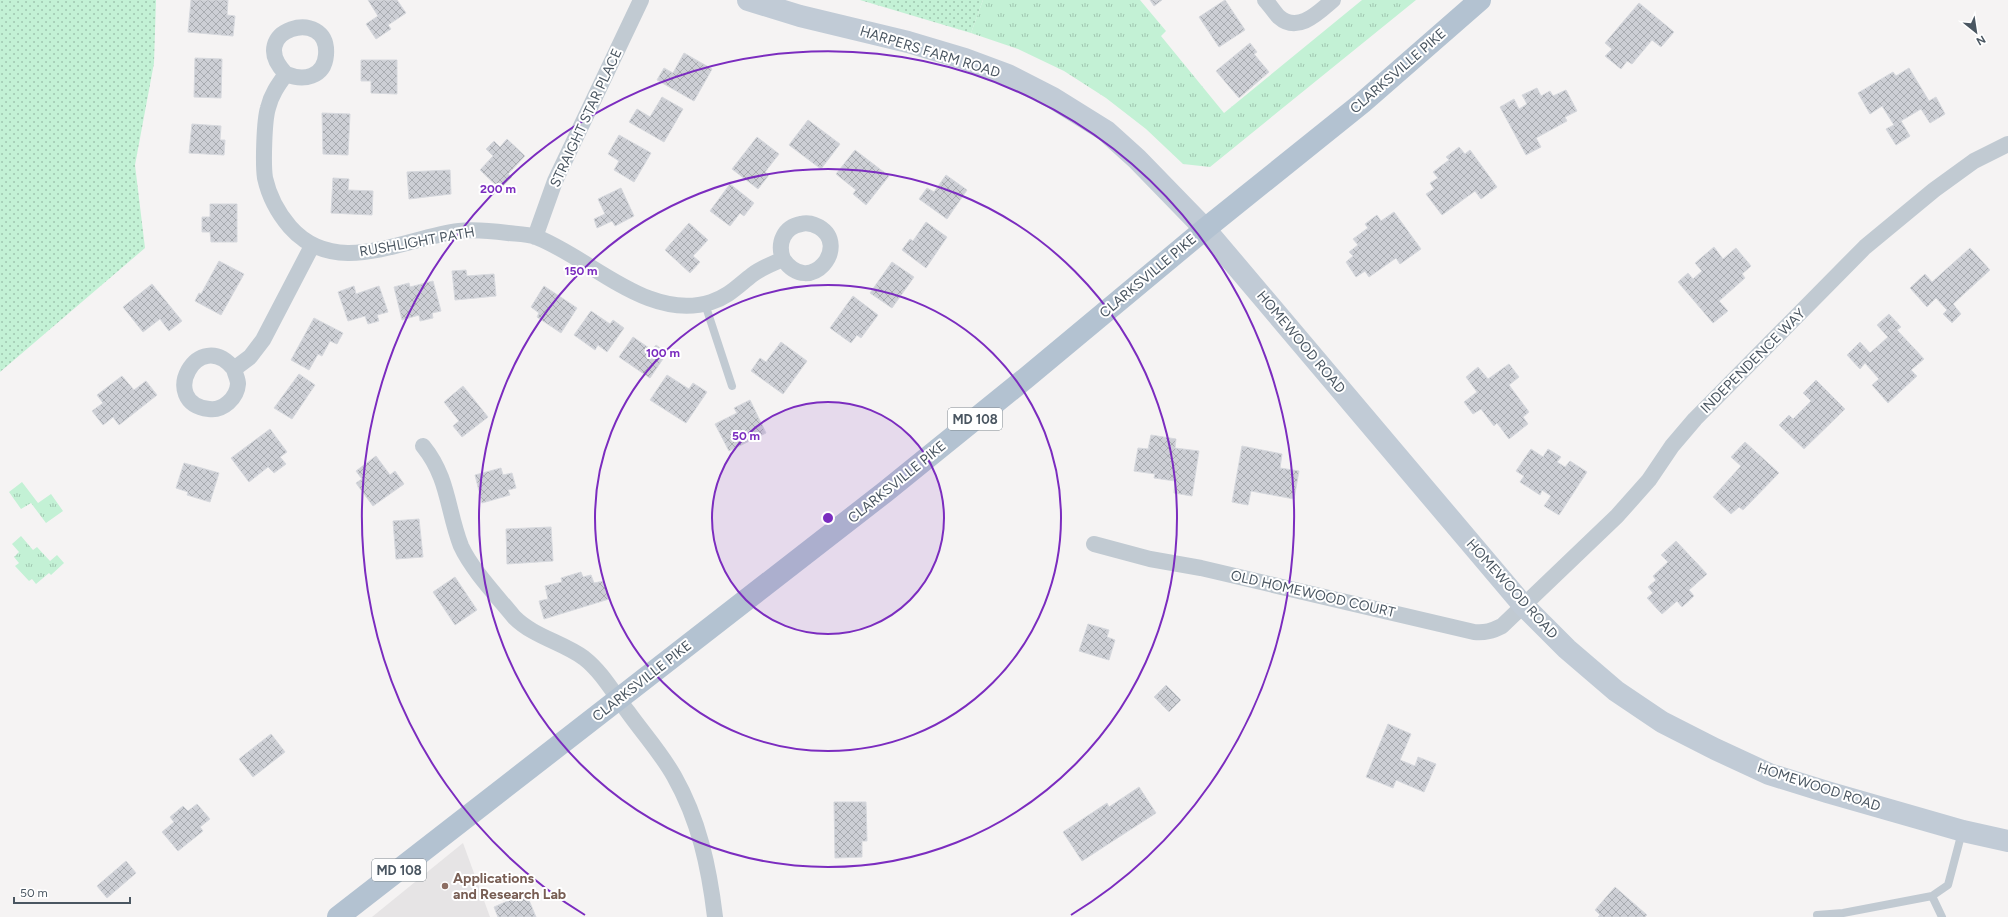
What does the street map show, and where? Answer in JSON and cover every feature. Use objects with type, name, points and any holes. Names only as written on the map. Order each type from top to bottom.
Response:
[{"type":"main road","name":"CLARKSVILLE PIKE","points":[[338,917],[885,492],[1026,378],[1205,228],[1362,103],[1480,0]]},
{"type":"street","name":"STRAIGHT STAR PLACE","points":[[535,237],[555,180],[641,0]]},
{"type":"street","name":"HARPERS FARM ROAD","points":[[748,0],[800,16],[908,42],[965,59],[1008,75],[1053,98],[1106,131],[1137,159],[1205,228]]},
{"type":"street","points":[[1265,0],[1280,18],[1290,22],[1300,23],[1310,19],[1333,0]]},
{"type":"street","name":"RUSHLIGHT PATH","points":[[286,74],[275,89],[267,109],[265,174],[267,188],[275,206],[285,221],[297,235],[312,246],[348,254],[366,252],[459,231],[483,230],[535,237],[648,299],[672,305],[694,306],[728,296],[763,267],[783,259]]},
{"type":"street","name":"INDEPENDENCE WAY","points":[[1523,605],[1617,516],[1649,480],[1672,446],[1695,419],[1865,247],[1934,190],[1974,161],[2008,144]]},
{"type":"street","name":"HOMEWOOD ROAD","points":[[1205,228],[1523,605],[1567,649],[1616,691],[1662,722],[1769,774],[1963,831],[2008,841]]},
{"type":"street","points":[[234,369],[250,357],[263,340],[312,246]]},
{"type":"street","points":[[423,446],[434,459],[440,470],[462,546],[472,564],[522,626],[584,659],[600,673],[618,700],[674,775],[688,804],[700,837],[710,875],[715,917]]},
{"type":"street","name":"OLD HOMEWOOD COURT","points":[[1094,544],[1150,559],[1201,568],[1474,632],[1484,633],[1502,626],[1523,605]]},
{"type":"lane","points":[[705,304],[732,386]]},
{"type":"lane","points":[[1818,915],[1842,913],[1932,896],[1948,885],[1963,831]]},
{"type":"lane","points":[[1932,896],[1942,917]]},
{"type":"shaded area","name":"Applications and Research Lab","points":[[463,843],[490,917],[372,917]]},
{"type":"green space","points":[[0,0],[156,0],[154,63],[135,165],[145,248],[0,372]]},
{"type":"green space","points":[[860,0],[983,0],[971,33]]},
{"type":"green space","points":[[983,0],[1140,0],[1166,31],[1161,36],[1224,113],[1362,0],[1416,0],[1210,167],[1183,164],[1146,129],[1106,98],[1064,71],[1018,49],[971,33]]},
{"type":"green space","points":[[22,482],[38,503],[51,494],[63,511],[46,523],[31,503],[21,509],[9,492]]},
{"type":"green space","points":[[21,536],[33,550],[37,547],[50,561],[57,555],[64,563],[51,575],[49,573],[36,584],[32,579],[29,581],[15,566],[19,563],[14,557],[19,552],[12,544]]},
{"type":"building","points":[[191,0],[228,0],[227,15],[235,16],[233,36],[188,32]]},
{"type":"building","points":[[368,0],[397,0],[406,13],[388,25],[391,29],[376,39],[366,24],[378,16]]},
{"type":"building","points":[[1150,0],[1162,0],[1154,6]]},
{"type":"building","points":[[1225,0],[1245,30],[1219,47],[1199,17]]},
{"type":"building","points":[[1639,3],[1674,32],[1661,47],[1652,40],[1632,64],[1627,61],[1621,69],[1605,56],[1612,49],[1605,43]]},
{"type":"building","points":[[1250,43],[1257,52],[1254,54],[1269,72],[1239,98],[1216,71]]},
{"type":"building","points":[[684,53],[712,69],[694,101],[657,80],[664,68],[673,73]]},
{"type":"building","points":[[195,58],[222,59],[221,98],[194,97]]},
{"type":"building","points":[[361,60],[397,60],[397,94],[371,93],[371,81],[361,81]]},
{"type":"building","points":[[1909,68],[1929,101],[1936,97],[1945,114],[1930,123],[1921,109],[1901,121],[1910,136],[1896,145],[1886,129],[1894,125],[1882,106],[1870,114],[1858,93],[1893,72],[1896,76]]},
{"type":"building","points":[[1537,88],[1541,96],[1550,91],[1553,96],[1566,90],[1577,111],[1565,117],[1567,121],[1536,138],[1541,147],[1526,155],[1500,107],[1514,99],[1519,109],[1527,104],[1522,95]]},
{"type":"building","points":[[662,97],[683,109],[664,142],[629,122],[637,109],[650,117]]},
{"type":"building","points":[[322,113],[350,114],[348,155],[323,154]]},
{"type":"building","points":[[808,120],[840,144],[821,169],[789,145]]},
{"type":"building","points":[[192,124],[221,126],[220,140],[225,140],[224,155],[189,153]]},
{"type":"building","points":[[619,135],[651,153],[634,182],[614,170],[619,161],[608,154]]},
{"type":"building","points":[[757,137],[779,154],[765,172],[769,175],[758,189],[732,169]]},
{"type":"building","points":[[507,139],[525,156],[508,174],[512,177],[500,189],[480,170],[493,156],[486,149],[494,141],[500,147]]},
{"type":"building","points":[[1459,147],[1465,154],[1470,150],[1497,187],[1481,199],[1475,191],[1442,215],[1426,194],[1434,189],[1430,183],[1438,178],[1433,172],[1449,160],[1446,157]]},
{"type":"building","points":[[855,150],[889,176],[866,205],[853,194],[856,190],[836,174]]},
{"type":"building","points":[[450,170],[451,194],[409,199],[407,172]]},
{"type":"building","points":[[946,175],[967,190],[947,219],[919,199],[927,188],[934,192]]},
{"type":"building","points":[[333,178],[349,179],[348,190],[373,191],[372,215],[331,213]]},
{"type":"building","points":[[730,184],[754,203],[744,216],[740,213],[730,226],[710,211]]},
{"type":"building","points":[[621,188],[634,216],[615,226],[612,221],[597,228],[594,219],[605,214],[598,199]]},
{"type":"building","points":[[210,204],[237,204],[237,242],[211,242],[210,232],[202,232],[202,217],[210,217]]},
{"type":"building","points":[[1394,212],[1421,249],[1400,264],[1396,258],[1369,277],[1365,271],[1356,277],[1346,262],[1353,256],[1349,252],[1358,245],[1353,239],[1368,228],[1365,224],[1377,215],[1381,221]]},
{"type":"building","points":[[926,222],[947,237],[926,268],[902,250],[910,239],[913,241]]},
{"type":"building","points":[[689,223],[708,240],[693,256],[700,262],[690,273],[665,250]]},
{"type":"building","points":[[1714,247],[1723,259],[1736,248],[1751,266],[1742,274],[1745,278],[1719,301],[1728,311],[1713,323],[1678,282],[1688,273],[1693,279],[1702,271],[1695,263]]},
{"type":"building","points":[[1970,248],[1990,270],[1953,304],[1961,314],[1952,323],[1943,314],[1947,310],[1936,298],[1927,307],[1910,288],[1925,274],[1932,282]]},
{"type":"building","points":[[219,261],[244,274],[221,315],[195,301],[199,293],[201,294]]},
{"type":"building","points":[[892,262],[914,277],[892,308],[870,293]]},
{"type":"building","points":[[466,270],[467,276],[494,274],[496,296],[455,300],[452,271]]},
{"type":"building","points":[[433,281],[441,311],[432,313],[433,318],[420,321],[419,315],[402,320],[394,287],[409,283],[410,287]]},
{"type":"building","points":[[152,284],[182,321],[169,331],[160,319],[143,332],[123,307]]},
{"type":"building","points":[[354,286],[356,294],[379,286],[388,312],[377,315],[379,321],[368,324],[365,316],[348,321],[338,292]]},
{"type":"building","points":[[544,286],[577,308],[561,333],[537,317],[539,313],[531,307]]},
{"type":"building","points":[[853,296],[878,315],[861,338],[857,335],[851,343],[830,328]]},
{"type":"building","points":[[591,311],[610,324],[613,320],[624,328],[607,352],[598,345],[595,350],[574,335]]},
{"type":"building","points":[[1889,314],[1901,327],[1897,330],[1924,359],[1911,370],[1917,376],[1888,403],[1872,385],[1879,379],[1865,363],[1860,369],[1847,355],[1860,342],[1870,353],[1888,337],[1877,325]]},
{"type":"building","points":[[314,318],[343,333],[337,344],[330,341],[322,356],[318,354],[309,370],[291,360]]},
{"type":"building","points":[[633,337],[652,350],[656,345],[667,353],[650,378],[619,357]]},
{"type":"building","points":[[781,342],[807,361],[783,394],[751,371],[760,358],[766,362]]},
{"type":"building","points":[[1509,364],[1519,377],[1509,385],[1529,412],[1523,417],[1528,424],[1509,439],[1497,423],[1494,426],[1481,409],[1473,414],[1464,402],[1477,392],[1466,377],[1478,367],[1488,379]]},
{"type":"building","points":[[299,374],[315,385],[292,419],[274,408]]},
{"type":"building","points":[[667,375],[689,389],[693,383],[707,392],[686,423],[650,400]]},
{"type":"building","points":[[122,376],[134,390],[146,381],[157,395],[119,425],[113,417],[103,425],[92,411],[103,403],[97,395]]},
{"type":"building","points":[[1816,380],[1845,409],[1804,449],[1779,425],[1789,415],[1793,419],[1811,401],[1803,393]]},
{"type":"building","points":[[463,386],[488,417],[462,437],[453,426],[459,421],[444,402]]},
{"type":"building","points":[[750,400],[766,433],[729,451],[715,424],[737,413],[734,408]]},
{"type":"building","points":[[270,429],[287,452],[280,457],[286,464],[274,473],[268,467],[249,482],[231,458]]},
{"type":"building","points":[[1151,435],[1176,439],[1175,448],[1199,451],[1192,496],[1174,493],[1175,481],[1154,478],[1155,474],[1134,471],[1138,448],[1148,449]]},
{"type":"building","points":[[1745,442],[1779,473],[1743,510],[1739,507],[1731,514],[1713,497],[1741,466],[1731,457]]},
{"type":"building","points":[[1242,446],[1282,454],[1280,468],[1299,471],[1294,499],[1251,491],[1248,505],[1232,502]]},
{"type":"building","points":[[1531,449],[1543,457],[1548,449],[1561,457],[1557,462],[1565,467],[1570,461],[1587,472],[1559,515],[1544,506],[1551,496],[1542,490],[1540,495],[1520,482],[1524,476],[1516,471]]},
{"type":"building","points":[[376,456],[390,475],[395,471],[404,484],[373,506],[356,483],[362,479],[356,471]]},
{"type":"building","points":[[184,463],[219,473],[210,502],[187,495],[188,492],[176,488]]},
{"type":"building","points":[[501,468],[503,475],[512,473],[516,488],[508,490],[510,495],[482,503],[475,475]]},
{"type":"building","points":[[419,519],[423,557],[396,559],[393,521]]},
{"type":"building","points":[[551,527],[553,561],[507,564],[506,529]]},
{"type":"building","points":[[1676,541],[1707,574],[1689,590],[1694,596],[1682,607],[1677,601],[1662,614],[1647,598],[1653,593],[1648,587],[1656,580],[1653,576],[1668,562],[1661,555]]},
{"type":"building","points":[[581,572],[583,577],[591,575],[594,583],[604,581],[609,599],[544,619],[539,601],[548,599],[545,586],[562,582],[561,578]]},
{"type":"building","points":[[455,577],[477,610],[455,625],[433,592]]},
{"type":"building","points":[[1088,624],[1109,630],[1107,637],[1115,640],[1109,660],[1079,651]]},
{"type":"building","points":[[1166,685],[1181,700],[1169,712],[1154,697]]},
{"type":"building","points":[[1388,724],[1411,734],[1400,760],[1415,766],[1418,757],[1436,764],[1424,792],[1396,780],[1393,788],[1366,777]]},
{"type":"building","points":[[271,734],[285,752],[253,777],[239,759]]},
{"type":"building","points":[[1139,787],[1156,813],[1082,861],[1063,832],[1107,803],[1109,807]]},
{"type":"building","points":[[834,802],[866,802],[867,841],[862,841],[862,857],[835,858]]},
{"type":"building","points":[[197,804],[210,819],[200,827],[203,831],[178,851],[162,832],[174,822],[170,817],[183,806],[188,811]]},
{"type":"building","points":[[126,861],[136,873],[107,898],[97,886]]},
{"type":"building","points":[[1615,887],[1647,915],[1645,917],[1598,917],[1600,915],[1595,910]]},
{"type":"building","points":[[526,893],[536,917],[498,917],[494,907]]},
{"type":"place","name":"Applications and Research Lab","points":[[445,886]]}]
